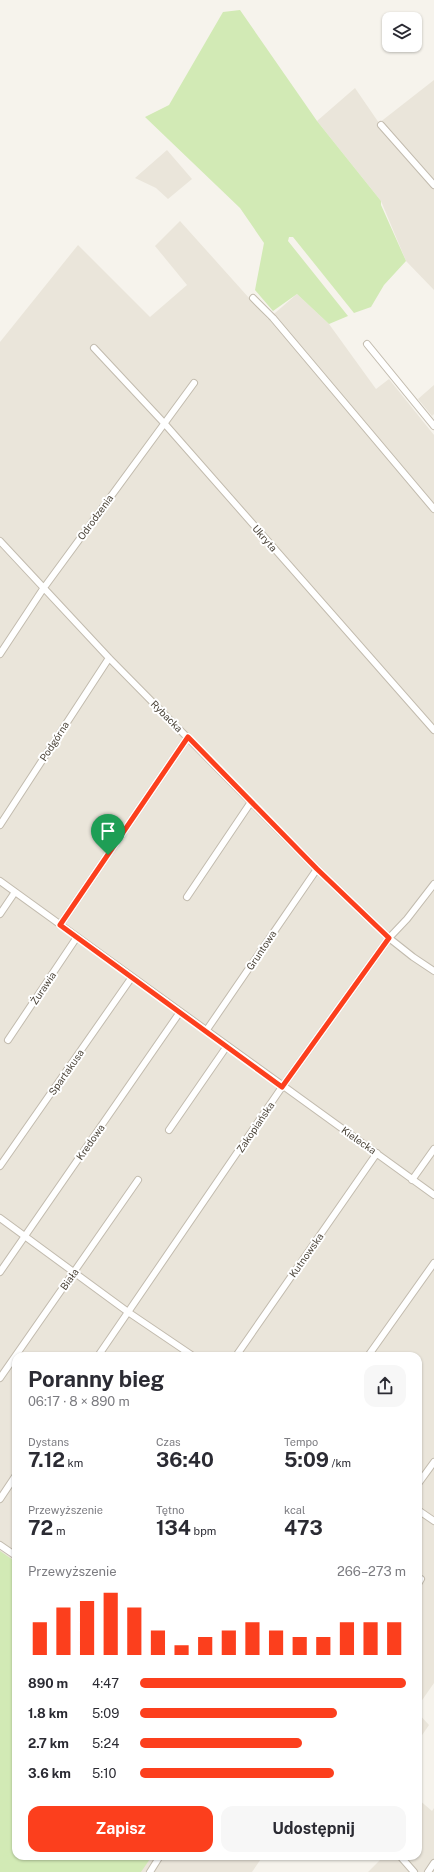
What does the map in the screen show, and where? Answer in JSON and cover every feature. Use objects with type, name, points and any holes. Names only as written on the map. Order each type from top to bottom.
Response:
[{"type":"street","points":[[381,125],[434,186]]},
{"type":"street","points":[[253,298],[273,318],[434,510]]},
{"type":"street","points":[[367,344],[434,426]]},
{"type":"street","name":"Ukryta","points":[[94,348],[164,423],[434,730]]},
{"type":"street","name":"Odrodzenia","points":[[0,654],[43,589],[194,383]]},
{"type":"street","name":"Rybacka","points":[[0,541],[43,589],[109,658],[317,869],[389,938],[434,971]]},
{"type":"street","name":"Podgórna","points":[[0,825],[109,658]]},
{"type":"street","points":[[60,925],[188,737]]},
{"type":"street","points":[[187,897],[251,802]]},
{"type":"street","name":"Gruntowa","points":[[206,1031],[317,869]]},
{"type":"street","name":"Kielecka","points":[[0,881],[282,1087],[377,1153],[434,1195]]},
{"type":"street","name":"Zakopiańska","points":[[101,1352],[282,1087],[389,938],[407,919],[434,884]]},
{"type":"street","points":[[0,914],[15,892]]},
{"type":"street","name":"Żurawia","points":[[8,1040],[77,937]]},
{"type":"street","name":"Spartakusa","points":[[0,1166],[132,977]]},
{"type":"street","name":"Kredowa","points":[[0,1272],[26,1237],[180,1012]]},
{"type":"street","points":[[169,1130],[227,1046]]},
{"type":"street","points":[[412,1180],[434,1149]]},
{"type":"street","name":"Kutnowska","points":[[239,1352],[377,1153]]},
{"type":"street","name":"Biała","points":[[18,1352],[138,1180]]},
{"type":"street","points":[[0,1218],[128,1312],[187,1352]]},
{"type":"street","points":[[371,1352],[434,1263]]},
{"type":"street","name":"Biała","points":[[0,1378],[12,1361]]},
{"type":"street","points":[[422,1478],[434,1462]]},
{"type":"street","points":[[0,1499],[12,1481]]},
{"type":"street","points":[[422,1513],[434,1521]]},
{"type":"street","points":[[0,1545],[12,1553]]},
{"type":"street","points":[[150,1872],[158,1860]]},
{"type":"street","points":[[404,1860],[414,1872]]},
{"type":"street","points":[[428,1872],[434,1863]]},
{"type":"shaded area","points":[[434,80],[434,290],[406,261],[381,201],[317,121],[355,88],[379,123]]},
{"type":"shaded area","points":[[167,150],[192,179],[168,199],[156,188],[135,178]]},
{"type":"shaded area","points":[[180,221],[268,319],[297,294],[329,324],[376,389],[389,379],[434,435],[434,1683],[422,1700],[422,1352],[12,1352],[12,1860],[260,1860],[252,1872],[0,1872],[0,342],[78,245],[150,317],[187,285],[155,246]]},
{"type":"shaded area","points":[[434,385],[434,414],[432,416],[418,399]]},
{"type":"shaded area","points":[[422,1717],[429,1725],[422,1735]]},
{"type":"shaded area","points":[[422,1802],[432,1811],[434,1808],[434,1872],[368,1872],[380,1860],[422,1860]]},
{"type":"green space","points":[[240,10],[317,121],[381,201],[381,205],[406,261],[384,285],[371,307],[354,313],[293,237],[289,237],[288,241],[348,316],[329,324],[297,294],[273,311],[255,290],[264,243],[240,208],[145,117],[169,105],[223,12]]},
{"type":"green space","points":[[0,1551],[12,1559],[12,1860],[149,1860],[141,1872],[0,1872]]},
{"type":"route","points":[[188,737],[317,869],[389,938],[282,1087],[60,925],[108,855],[188,737]]}]
